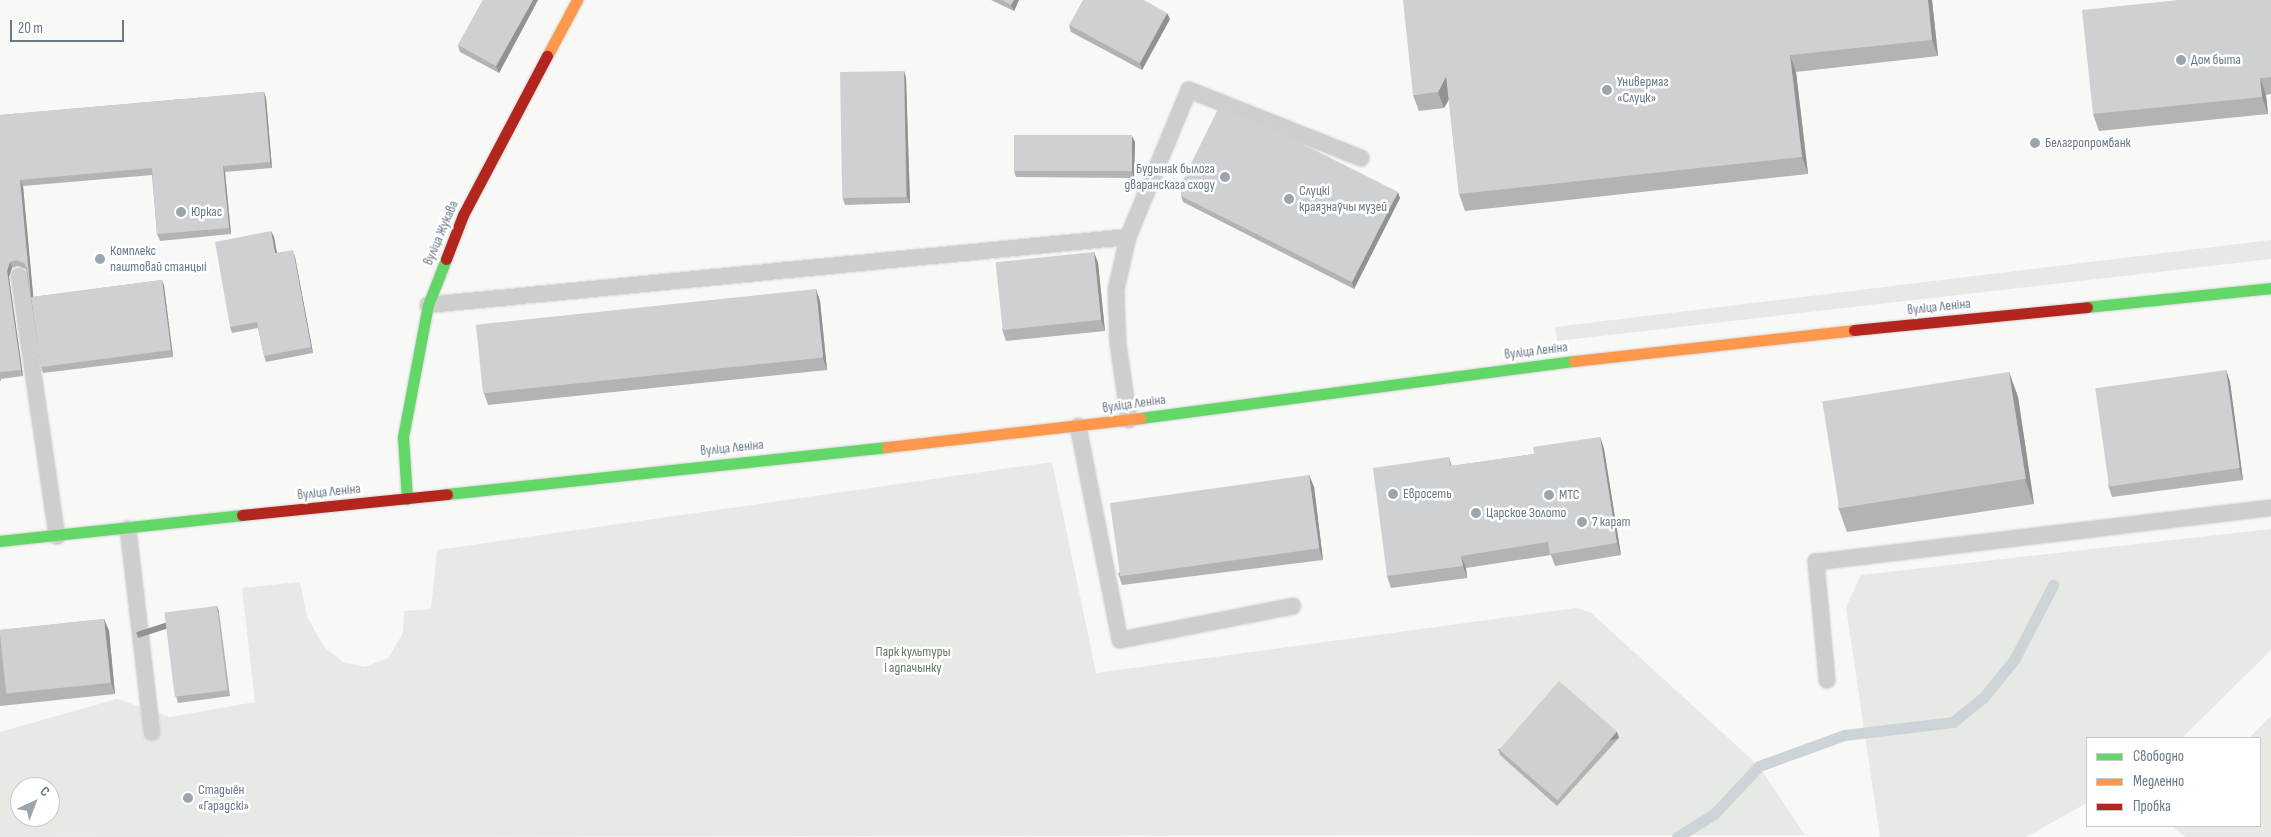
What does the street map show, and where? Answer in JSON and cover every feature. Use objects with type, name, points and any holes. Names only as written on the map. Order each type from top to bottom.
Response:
[{"type":"main road","name":"вуліца Жукава","points":[[407,499],[403,437],[428,305],[463,215],[576,0]]},
{"type":"main road","name":"вуліца Леніна","points":[[0,541],[128,529],[1078,426],[1753,340],[2271,288]]},
{"type":"lane","points":[[1129,420],[1118,344],[1116,290],[1128,237],[1189,90],[1361,158]]},
{"type":"lane","points":[[428,305],[1128,237]]},
{"type":"lane","points":[[19,276],[57,536]]},
{"type":"lane","points":[[1078,426],[1120,640],[1293,606]]},
{"type":"lane","points":[[1827,680],[1816,562],[2271,508]]},
{"type":"lane","points":[[128,529],[152,733]]},
{"type":"green space","points":[[2271,240],[2271,259],[1557,341],[1555,327]]},
{"type":"green space","name":"Парк культуры і адпачынку","points":[[1052,462],[1096,673],[1576,608],[1590,612],[1759,766],[1805,835],[0,837],[0,732],[117,699],[170,717],[255,702],[242,588],[300,582],[307,617],[324,647],[343,662],[365,667],[388,658],[403,633],[404,611],[431,609],[437,550]]},
{"type":"green space","points":[[2271,529],[2271,650],[2183,737],[2086,737],[2086,804],[2026,837],[1880,837],[1846,607],[1861,575]]},
{"type":"green space","points":[[2271,716],[2271,837],[2185,837],[2174,827],[2261,827],[2261,737],[2250,737]]},
{"type":"building","points":[[483,0],[533,0],[496,66],[458,45]]},
{"type":"building","points":[[1002,0],[1014,0],[1011,5]]},
{"type":"building","points":[[1083,0],[1144,0],[1167,13],[1140,63],[1069,25]]},
{"type":"building","name":"Универмаг «Слуцк»","points":[[1403,0],[1928,0],[1932,40],[1790,55],[1802,157],[1459,194],[1446,76],[1438,92],[1413,95]]},
{"type":"building","name":"Дом быта","points":[[2179,0],[2271,0],[2271,77],[2260,78],[2262,97],[2093,114],[2082,10]]},
{"type":"building","points":[[904,71],[906,197],[842,198],[840,72]]},
{"type":"building","points":[[264,92],[270,162],[223,166],[229,228],[157,234],[152,168],[20,180],[31,295],[27,268],[24,263],[16,260],[10,262],[7,271],[21,370],[0,372],[0,115]]},
{"type":"building","name":"Слуцкі краязнаўчы музей","points":[[1219,107],[1269,127],[1398,192],[1352,282],[1181,196],[1181,184]]},
{"type":"building","points":[[1014,135],[1132,135],[1132,171],[1014,171]]},
{"type":"building","points":[[271,231],[275,253],[293,250],[311,347],[264,356],[257,322],[230,327],[215,242]]},
{"type":"building","points":[[1094,252],[1101,320],[1003,330],[996,262]]},
{"type":"building","points":[[162,280],[171,350],[41,367],[31,297]]},
{"type":"building","points":[[816,289],[823,358],[483,393],[476,325]]},
{"type":"building","points":[[2226,370],[2240,468],[2109,486],[2095,388]]},
{"type":"building","points":[[2009,372],[2026,479],[1839,508],[1822,402]]},
{"type":"building","points":[[1600,437],[1617,543],[1550,554],[1548,542],[1461,556],[1463,566],[1387,576],[1373,468],[1449,457],[1450,466],[1534,454],[1533,447]]},
{"type":"building","points":[[1309,475],[1319,548],[1120,576],[1110,503]]},
{"type":"building","points":[[217,606],[227,690],[175,697],[164,612]]},
{"type":"building","points":[[104,619],[111,683],[6,694],[0,630]]},
{"type":"building","points":[[1559,681],[1617,732],[1557,800],[1499,750]]},
{"type":"waterway","points":[[1677,837],[1714,814],[1759,766],[1844,735],[1953,722],[1983,698],[2014,660],[2053,585]]},
{"type":"traffic: fast","points":[[407,499],[403,437],[428,305],[446,259]]},
{"type":"traffic: fast","points":[[2087,307],[2271,288]]},
{"type":"traffic: fast","points":[[1140,418],[1574,361]]},
{"type":"traffic: fast","points":[[447,494],[887,447]]},
{"type":"traffic: fast","points":[[0,541],[242,515]]},
{"type":"traffic: slow","points":[[547,56],[577,0]]},
{"type":"traffic: slow","points":[[1574,361],[1854,330]]},
{"type":"traffic: slow","points":[[887,447],[1140,418]]},
{"type":"traffic: jam","points":[[446,259],[463,215],[547,56]]},
{"type":"traffic: jam","points":[[1854,330],[2087,307]]},
{"type":"traffic: jam","points":[[242,515],[447,494]]},
{"type":"place","name":"Дом быта","points":[[2181,60]]},
{"type":"place","name":"Универмаг «Слуцк»","points":[[1607,90]]},
{"type":"place","name":"Белагропромбанк","points":[[2035,143]]},
{"type":"place","name":"Будынак былога дваранскага сходу","points":[[1225,177]]},
{"type":"place","name":"Слуцкі краязнаўчы музей","points":[[1289,199]]},
{"type":"place","name":"Юркас","points":[[181,212]]},
{"type":"place","name":"Комплекс паштовай станцыі","points":[[100,259]]},
{"type":"place","name":"Евросеть","points":[[1393,494]]},
{"type":"place","name":"МТС","points":[[1549,495]]},
{"type":"place","name":"Царское Золото","points":[[1476,513]]},
{"type":"place","name":"7 карат","points":[[1582,522]]},
{"type":"place","name":"Стадыён «Гарадскі»","points":[[188,798]]}]
